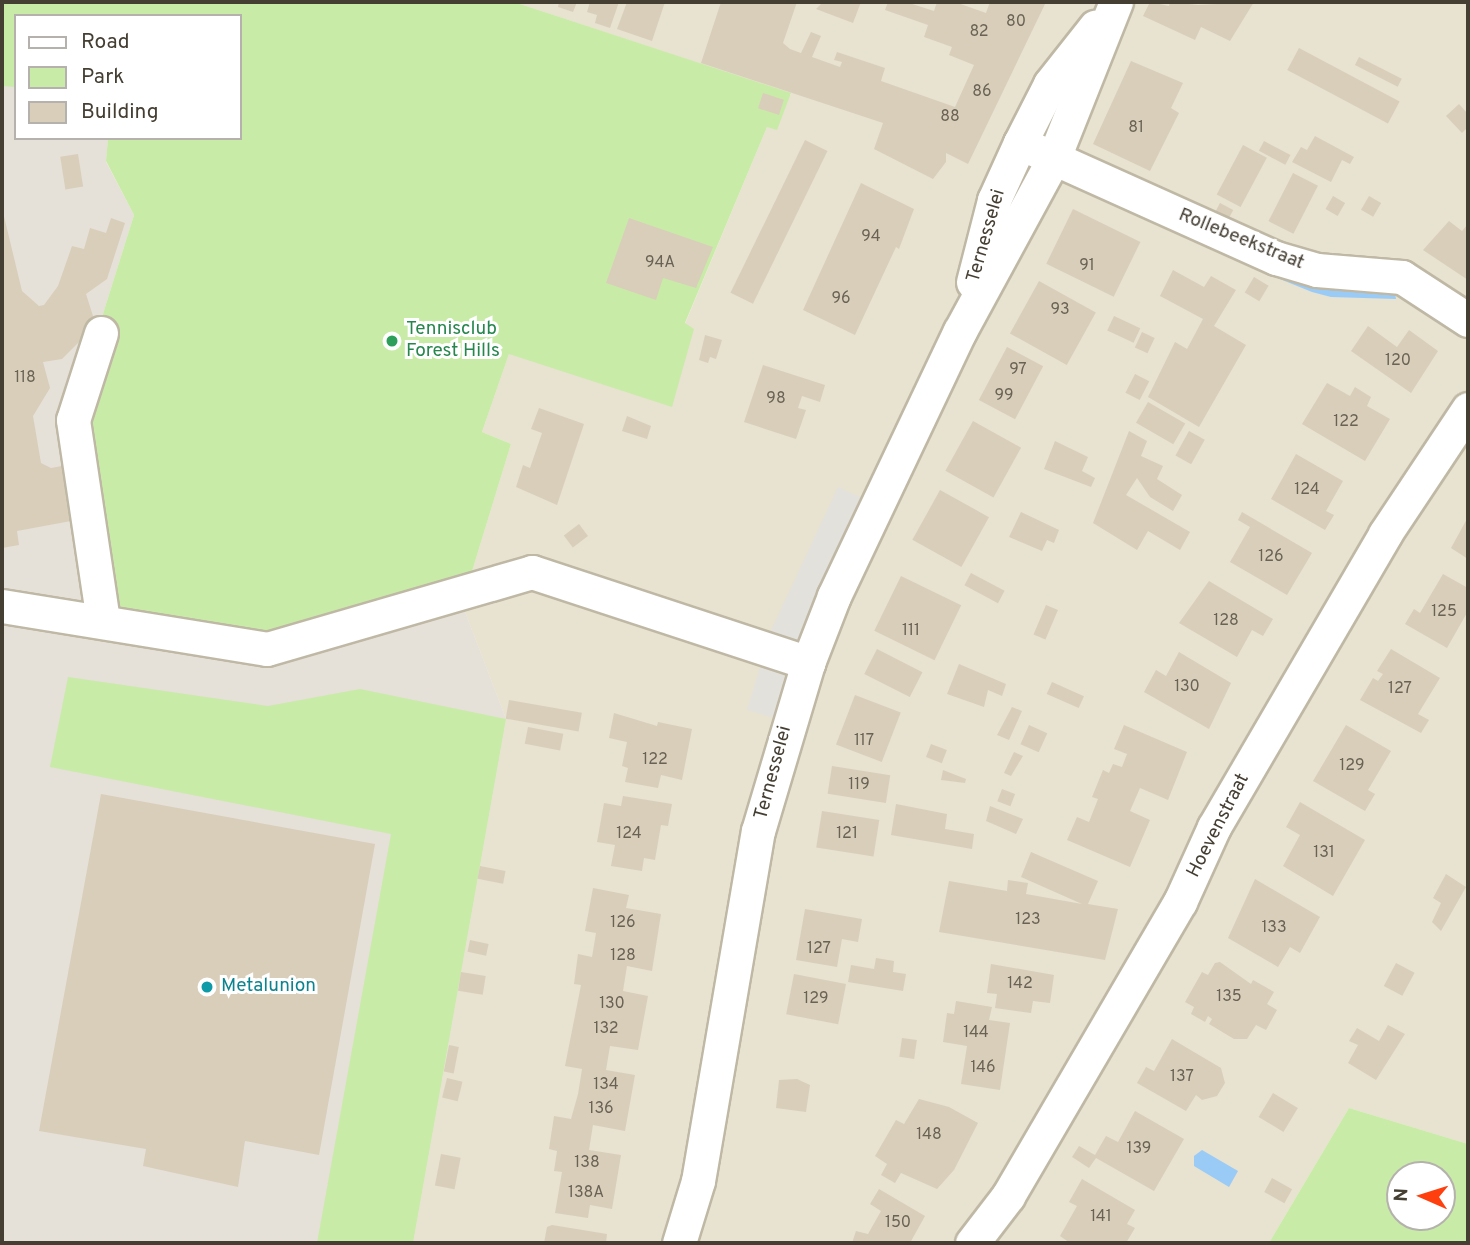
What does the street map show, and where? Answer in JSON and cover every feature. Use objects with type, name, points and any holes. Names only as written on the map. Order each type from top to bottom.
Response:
[{"type":"street","name":"Ternesselei","points":[[960,331],[994,200],[1020,143],[1050,84],[1115,2]]},
{"type":"street","name":"Ternesselei","points":[[679,1243],[698,1181],[758,831],[808,663],[834,596],[960,331],[1053,160],[1115,2]]},
{"type":"street","points":[[1020,143],[1053,160]]},
{"type":"street","name":"Rollebeekstraat","points":[[1053,160],[1291,264],[1409,280],[1468,320]]},
{"type":"street","points":[[102,333],[73,420],[103,621]]},
{"type":"street","name":"Hoevenstraat","points":[[972,1243],[1015,1184],[1180,902],[1221,816],[1385,534],[1464,426]]},
{"type":"street","points":[[2,606],[267,649],[532,572],[808,663]]},
{"type":"shaded area","points":[[514,2],[1468,2],[1468,1144],[1349,1108],[1269,1243],[413,1243],[506,719],[462,604],[511,444],[482,432],[509,354],[685,324],[767,127],[791,94]]},
{"type":"shaded area","points":[[2,83],[14,83],[14,140],[108,140],[106,162],[134,215],[70,419],[462,604],[506,719],[413,1243],[2,1243]]},
{"type":"shaded area","points":[[838,487],[864,499],[796,646],[770,634]]},
{"type":"shaded area","points":[[761,664],[790,673],[776,719],[747,710]]},
{"type":"green space","name":"Tennisclub Forest Hills","points":[[2,2],[514,2],[791,93],[777,130],[767,127],[685,323],[694,329],[672,407],[509,354],[482,432],[511,444],[462,604],[261,660],[101,633],[70,419],[134,215],[106,161],[108,140],[242,140],[242,14],[14,14],[14,87],[2,86]]},
{"type":"green space","points":[[68,677],[268,706],[360,689],[506,719],[413,1243],[317,1243],[391,834],[50,767]]},
{"type":"green space","points":[[1349,1108],[1468,1144],[1468,1243],[1269,1243]]},
{"type":"water","points":[[1256,259],[1394,287],[1396,299],[1331,297],[1312,292],[1253,268]]},
{"type":"water","points":[[1202,1150],[1238,1171],[1229,1187],[1194,1166],[1194,1156]]},
{"type":"building","points":[[559,2],[577,2],[573,12],[558,7]]},
{"type":"building","points":[[590,2],[619,2],[610,28],[595,23],[597,15],[587,12]]},
{"type":"building","points":[[627,2],[665,2],[652,41],[617,29]]},
{"type":"building","points":[[721,2],[797,2],[783,43],[790,49],[801,53],[811,32],[821,36],[812,57],[840,67],[842,62],[834,60],[837,52],[885,68],[881,81],[955,107],[974,65],[949,55],[952,47],[924,37],[928,25],[885,10],[888,2],[906,2],[934,11],[937,2],[955,2],[986,13],[990,2],[1046,2],[968,164],[946,153],[946,162],[933,179],[874,149],[883,123],[701,63]]},
{"type":"building","points":[[823,2],[861,2],[853,23],[816,9]]},
{"type":"building","points":[[1150,2],[1169,6],[1170,2],[1198,5],[1254,2],[1230,41],[1201,27],[1195,40],[1143,16]]},
{"type":"building","points":[[1299,48],[1400,102],[1388,124],[1287,70]]},
{"type":"building","points":[[1359,57],[1402,79],[1398,87],[1355,65]]},
{"type":"building","points":[[1131,61],[1183,83],[1171,108],[1179,113],[1150,171],[1093,144]]},
{"type":"building","points":[[763,93],[784,100],[779,115],[758,108]]},
{"type":"building","points":[[1459,104],[1468,114],[1468,127],[1462,133],[1446,116]]},
{"type":"building","points":[[1315,136],[1354,157],[1350,164],[1342,160],[1331,182],[1292,162],[1301,147],[1307,150]]},
{"type":"building","points":[[805,140],[827,151],[753,304],[730,293]]},
{"type":"building","points":[[1264,141],[1290,155],[1285,165],[1259,151]]},
{"type":"building","points":[[1243,145],[1267,158],[1241,207],[1217,194]]},
{"type":"building","points":[[78,154],[83,187],[65,189],[60,157]]},
{"type":"building","points":[[1293,173],[1318,186],[1293,234],[1268,221]]},
{"type":"building","points":[[861,183],[914,209],[899,249],[896,247],[855,335],[803,310]]},
{"type":"building","points":[[1333,196],[1345,203],[1338,216],[1326,209]]},
{"type":"building","points":[[1369,196],[1381,203],[1373,217],[1361,210]]},
{"type":"building","points":[[1220,203],[1233,210],[1226,223],[1213,216]]},
{"type":"building","points":[[2,208],[22,291],[39,306],[44,305],[58,286],[72,246],[84,249],[90,228],[106,233],[111,218],[125,223],[107,279],[86,294],[93,316],[84,330],[84,337],[62,359],[43,362],[50,388],[33,416],[41,463],[51,468],[62,466],[71,521],[17,531],[19,545],[2,548]]},
{"type":"building","points":[[1073,209],[1140,242],[1114,297],[1046,264]]},
{"type":"building","points":[[629,218],[713,247],[696,288],[663,278],[656,300],[606,283]]},
{"type":"building","points":[[1449,221],[1462,231],[1468,224],[1468,280],[1423,250]]},
{"type":"building","points":[[1173,270],[1204,287],[1211,276],[1236,290],[1214,326],[1246,345],[1199,427],[1148,397],[1175,342],[1187,349],[1203,319],[1160,296]]},
{"type":"building","points":[[1254,277],[1269,286],[1259,301],[1245,292]]},
{"type":"building","points":[[1039,281],[1096,313],[1067,365],[1010,333]]},
{"type":"building","points":[[1114,316],[1140,328],[1134,343],[1107,331]]},
{"type":"building","points":[[1368,326],[1397,347],[1409,330],[1438,351],[1411,393],[1351,351]]},
{"type":"building","points":[[1142,332],[1155,338],[1148,353],[1135,347]]},
{"type":"building","points":[[705,335],[722,340],[716,359],[710,357],[708,363],[699,360]]},
{"type":"building","points":[[1007,347],[1043,366],[1015,419],[979,400]]},
{"type":"building","points":[[763,365],[825,385],[820,402],[802,396],[798,408],[806,410],[796,439],[744,422]]},
{"type":"building","points":[[1135,374],[1149,381],[1140,400],[1125,393]]},
{"type":"building","points":[[1327,383],[1350,396],[1355,387],[1371,397],[1367,406],[1390,419],[1365,461],[1302,424]]},
{"type":"building","points":[[1148,402],[1185,424],[1173,444],[1136,423]]},
{"type":"building","points":[[539,408],[584,424],[557,505],[516,487],[523,465],[530,468],[542,433],[531,429]]},
{"type":"building","points":[[627,416],[651,426],[647,439],[622,431]]},
{"type":"building","points":[[973,421],[1021,448],[993,498],[945,471]]},
{"type":"building","points":[[1129,431],[1147,441],[1141,456],[1163,466],[1157,479],[1182,495],[1173,511],[1150,497],[1137,478],[1126,495],[1190,532],[1180,550],[1148,531],[1137,550],[1093,523]]},
{"type":"building","points":[[1189,431],[1205,440],[1191,464],[1175,455]]},
{"type":"building","points":[[1055,441],[1088,457],[1082,471],[1095,478],[1091,487],[1044,469]]},
{"type":"building","points":[[1296,454],[1343,481],[1326,511],[1334,515],[1325,530],[1271,499]]},
{"type":"building","points":[[940,490],[989,517],[961,567],[912,540]]},
{"type":"building","points":[[1021,512],[1059,530],[1054,543],[1047,540],[1042,551],[1009,537]]},
{"type":"building","points":[[1242,512],[1312,553],[1287,595],[1230,562],[1250,527],[1238,520]]},
{"type":"building","points":[[1468,517],[1468,559],[1451,548]]},
{"type":"building","points":[[579,524],[588,536],[573,547],[564,535]]},
{"type":"building","points":[[971,573],[1005,591],[998,603],[964,585]]},
{"type":"building","points":[[1443,574],[1468,588],[1468,611],[1447,648],[1405,624],[1414,609],[1420,613]]},
{"type":"building","points":[[901,576],[961,605],[934,660],[874,631]]},
{"type":"building","points":[[1209,581],[1273,619],[1263,636],[1252,630],[1237,657],[1179,623]]},
{"type":"building","points":[[1046,605],[1058,610],[1045,640],[1033,634]]},
{"type":"building","points":[[877,649],[922,672],[910,697],[864,674]]},
{"type":"building","points":[[1391,649],[1440,678],[1418,714],[1429,720],[1421,733],[1360,700],[1373,678],[1378,681],[1383,674],[1377,671]]},
{"type":"building","points":[[1179,652],[1231,683],[1209,729],[1144,692],[1156,670],[1166,676]]},
{"type":"building","points":[[959,664],[1006,684],[1002,696],[988,690],[984,707],[947,694]]},
{"type":"building","points":[[1052,682],[1084,696],[1079,708],[1047,694]]},
{"type":"building","points":[[855,695],[901,713],[882,762],[836,744]]},
{"type":"building","points":[[509,700],[582,713],[579,732],[506,719]]},
{"type":"building","points":[[1012,707],[1022,711],[1009,740],[997,735]]},
{"type":"building","points":[[614,713],[657,726],[658,722],[692,729],[682,780],[661,775],[658,788],[625,782],[628,768],[622,766],[627,742],[609,738]]},
{"type":"building","points":[[1029,725],[1047,733],[1039,752],[1020,744]]},
{"type":"building","points":[[1124,725],[1187,752],[1168,800],[1140,788],[1130,811],[1150,820],[1130,867],[1067,840],[1077,817],[1089,822],[1098,799],[1092,797],[1103,770],[1109,773],[1113,764],[1122,767],[1127,754],[1114,749]]},
{"type":"building","points":[[1346,725],[1391,751],[1368,790],[1375,794],[1365,811],[1313,781]]},
{"type":"building","points":[[528,727],[563,734],[560,751],[525,744]]},
{"type":"building","points":[[931,744],[947,750],[942,763],[926,757]]},
{"type":"building","points":[[1014,752],[1023,756],[1011,776],[1004,773]]},
{"type":"building","points":[[832,766],[890,775],[886,803],[828,794]]},
{"type":"building","points":[[943,770],[966,779],[965,783],[941,780]]},
{"type":"building","points":[[1002,789],[1015,794],[1010,806],[997,801]]},
{"type":"building","name":"Metalunion","points":[[101,794],[375,844],[319,1155],[245,1141],[238,1187],[143,1166],[146,1149],[39,1131]]},
{"type":"building","points":[[623,796],[672,804],[668,826],[661,825],[655,860],[644,858],[642,871],[611,866],[615,845],[597,842],[604,803],[621,806]]},
{"type":"building","points":[[1300,802],[1365,840],[1333,896],[1283,866],[1300,835],[1286,827]]},
{"type":"building","points":[[896,804],[947,814],[945,829],[974,834],[972,849],[891,835]]},
{"type":"building","points":[[990,806],[1023,819],[1016,834],[986,821]]},
{"type":"building","points":[[822,811],[879,820],[873,857],[816,848]]},
{"type":"building","points":[[1031,852],[1098,881],[1088,904],[1118,909],[1105,960],[939,932],[949,881],[1007,891],[1008,880],[1028,883],[1026,894],[1082,904],[1021,877]]},
{"type":"building","points":[[480,866],[506,871],[503,884],[478,879]]},
{"type":"building","points":[[1446,874],[1466,887],[1441,931],[1432,922],[1441,903],[1433,898]]},
{"type":"building","points":[[1255,879],[1320,917],[1300,953],[1290,947],[1278,967],[1228,938]]},
{"type":"building","points":[[593,888],[629,895],[626,908],[661,914],[652,971],[627,966],[623,991],[648,996],[638,1050],[610,1046],[606,1070],[635,1075],[625,1131],[593,1125],[589,1150],[621,1155],[612,1209],[590,1205],[588,1218],[555,1213],[562,1172],[554,1171],[557,1151],[549,1149],[554,1116],[571,1119],[578,1094],[582,1069],[565,1066],[581,985],[574,984],[578,954],[592,957],[596,933],[585,931]]},
{"type":"building","points":[[805,909],[862,919],[858,942],[842,939],[837,967],[796,960]]},
{"type":"building","points":[[470,940],[489,944],[486,956],[468,952]]},
{"type":"building","points":[[876,958],[894,961],[893,972],[906,974],[903,991],[848,982],[851,965],[874,969]]},
{"type":"building","points":[[1220,962],[1251,984],[1253,980],[1274,992],[1267,1004],[1277,1010],[1266,1030],[1256,1025],[1247,1039],[1234,1039],[1209,1024],[1212,1019],[1208,1016],[1205,1022],[1191,1014],[1194,1007],[1185,1002],[1202,972],[1208,975],[1215,963]]},
{"type":"building","points":[[1396,963],[1415,973],[1402,996],[1384,986]]},
{"type":"building","points":[[991,964],[1054,975],[1050,1003],[1033,1001],[1031,1013],[995,1008],[997,994],[987,993]]},
{"type":"building","points":[[461,972],[486,976],[483,995],[458,991]]},
{"type":"building","points":[[794,974],[846,984],[838,1024],[786,1014]]},
{"type":"building","points":[[956,1001],[992,1007],[989,1020],[1010,1023],[1000,1090],[961,1084],[967,1046],[943,1042],[947,1013],[954,1014]]},
{"type":"building","points":[[1388,1025],[1405,1034],[1376,1080],[1348,1063],[1358,1045],[1349,1041],[1357,1028],[1379,1041]]},
{"type":"building","points":[[902,1038],[917,1040],[914,1059],[899,1057]]},
{"type":"building","points":[[1172,1039],[1221,1068],[1225,1083],[1217,1096],[1202,1100],[1196,1095],[1186,1111],[1137,1083],[1146,1067],[1154,1071]]},
{"type":"building","points":[[449,1045],[459,1047],[454,1073],[444,1072]]},
{"type":"building","points":[[447,1078],[463,1082],[458,1101],[442,1097]]},
{"type":"building","points":[[797,1079],[810,1085],[806,1112],[776,1108],[779,1080]]},
{"type":"building","points":[[1273,1093],[1298,1108],[1283,1132],[1259,1117]]},
{"type":"building","points":[[919,1099],[949,1107],[978,1123],[954,1170],[937,1189],[901,1173],[895,1183],[881,1175],[887,1164],[875,1156],[896,1120],[904,1124]]},
{"type":"building","points":[[1135,1111],[1184,1139],[1154,1191],[1096,1158],[1089,1168],[1072,1157],[1079,1146],[1095,1155],[1106,1136],[1118,1142]]},
{"type":"building","points":[[441,1154],[461,1158],[455,1189],[435,1185]]},
{"type":"building","points":[[1272,1178],[1292,1189],[1284,1203],[1264,1192]]},
{"type":"building","points":[[1082,1179],[1135,1210],[1127,1224],[1135,1228],[1126,1243],[1070,1243],[1060,1236],[1077,1206],[1069,1202]]},
{"type":"building","points":[[879,1189],[925,1216],[910,1243],[852,1243],[856,1231],[868,1234],[881,1211],[870,1204]]},
{"type":"building","points":[[552,1225],[607,1234],[606,1243],[544,1243],[547,1227]]},
{"type":"place","name":"Tennisclub Forest Hills","points":[[392,341]]},
{"type":"place","name":"Metalunion","points":[[207,987]]}]
